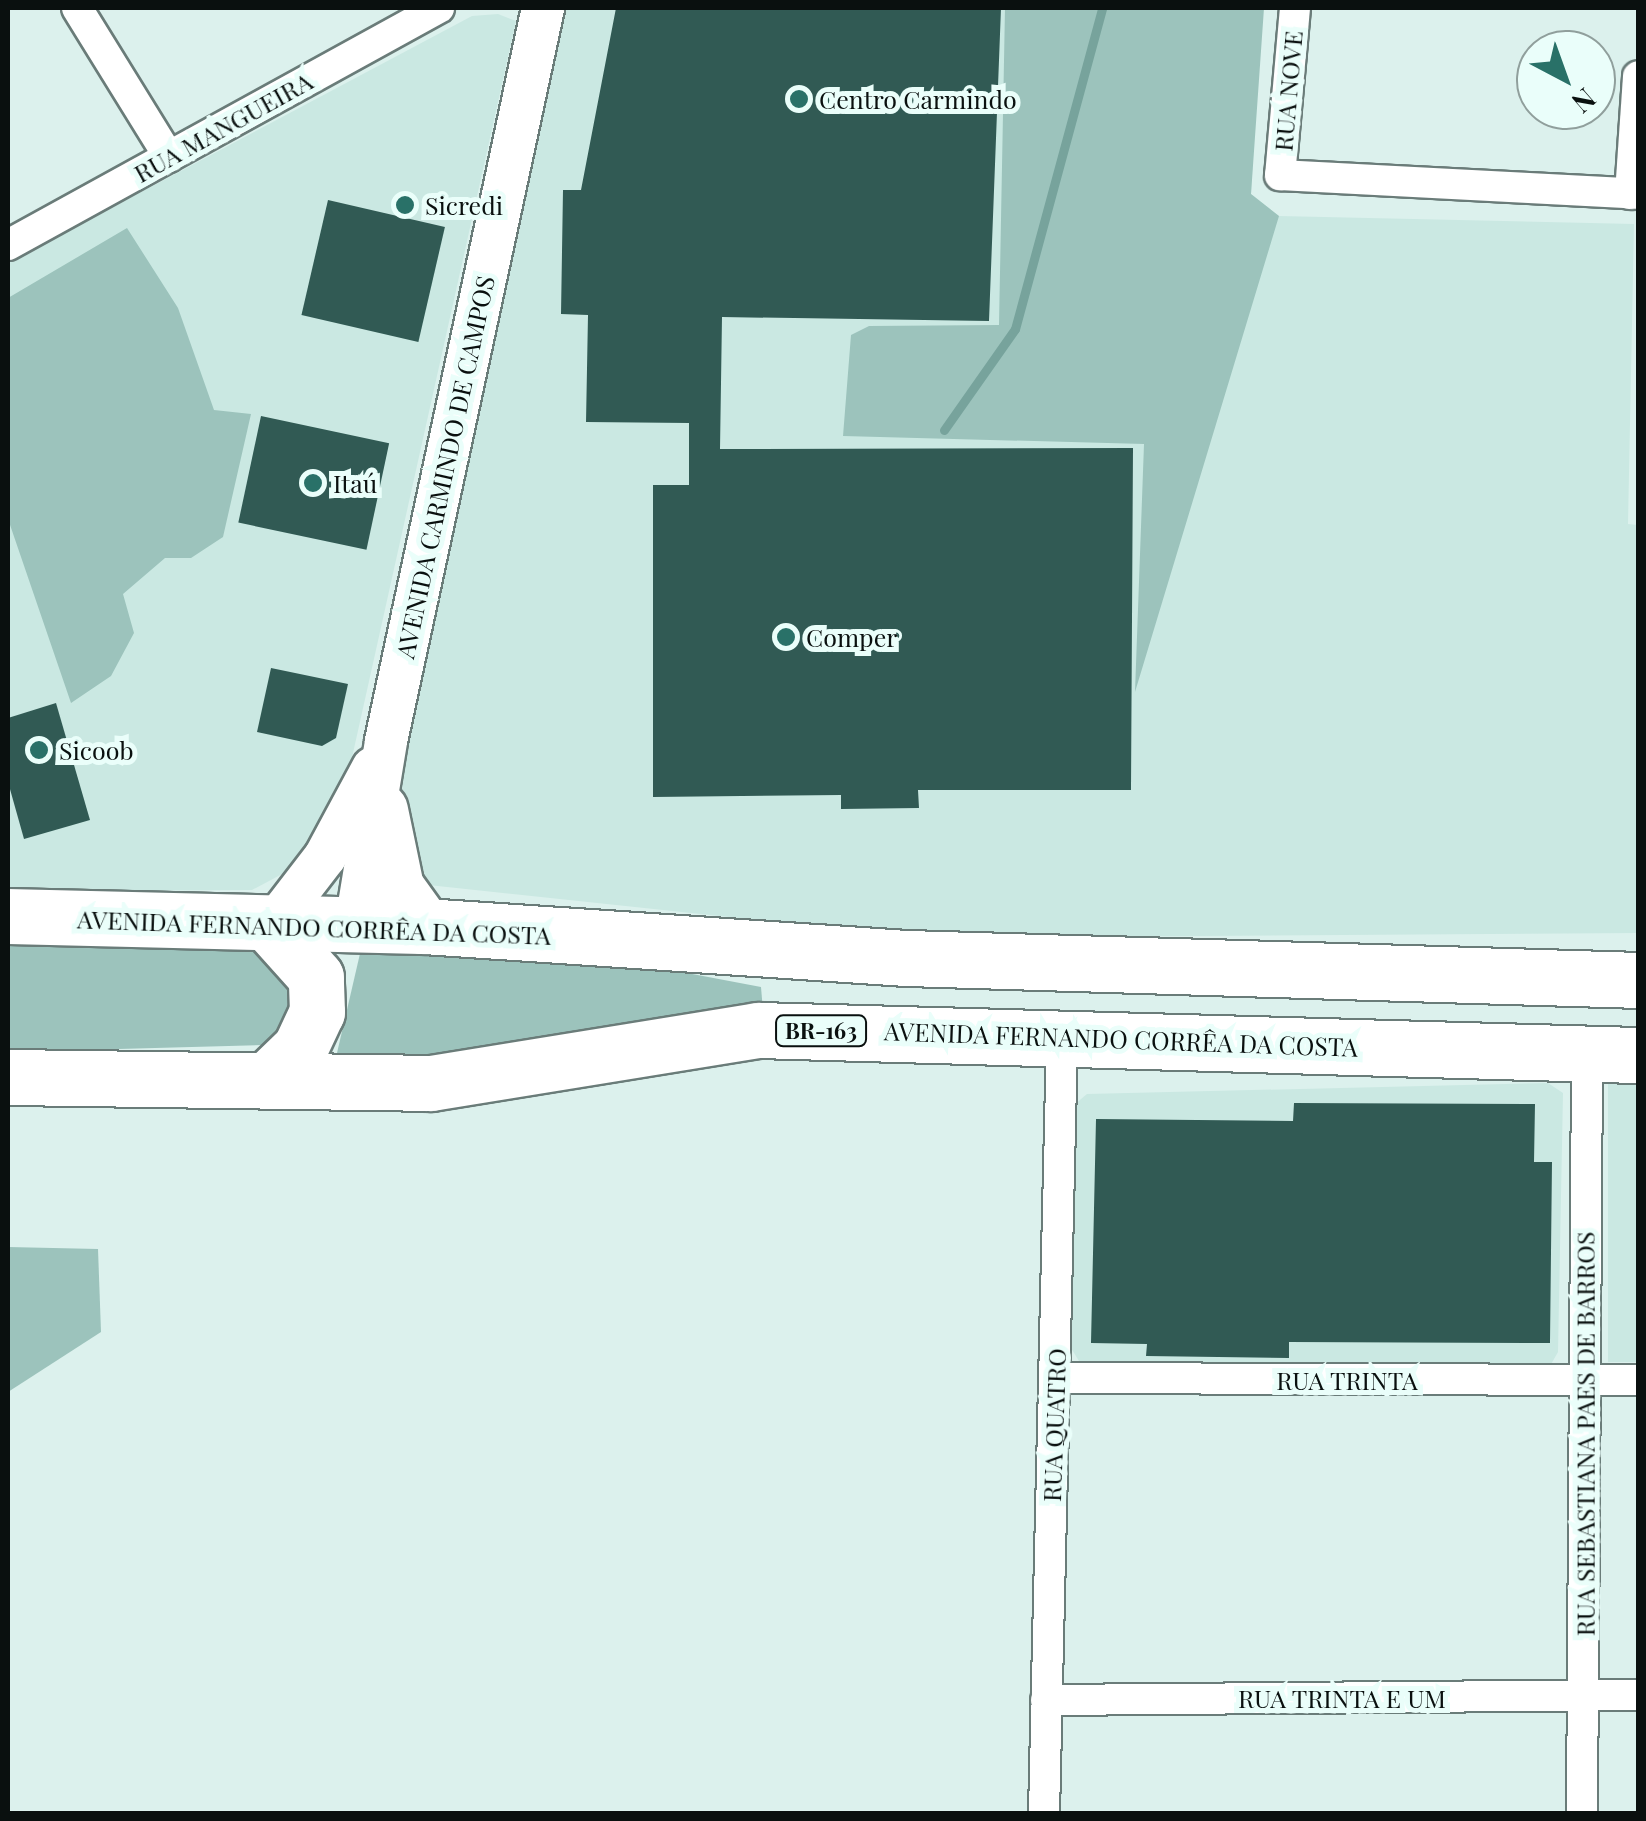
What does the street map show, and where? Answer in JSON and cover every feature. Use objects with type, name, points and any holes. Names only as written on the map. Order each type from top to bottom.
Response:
[{"type":"highway","points":[[380,810],[396,887],[424,926]]},
{"type":"highway","name":"AVENIDA FERNANDO CORRÊA DA COSTA","points":[[8,916],[271,927],[424,926],[908,958],[1638,980]]},
{"type":"highway","points":[[271,927],[316,976],[317,1012]]},
{"type":"highway","points":[[271,1076],[300,1048],[355,928]]},
{"type":"highway","name":"AVENIDA FERNANDO CORRÊA DA COSTA","points":[[8,1077],[271,1076],[431,1083],[758,1030],[1613,1055]]},
{"type":"main road","name":"AVENIDA CARMINDO DE CAMPOS","points":[[355,928],[380,810],[386,740],[544,8]]},
{"type":"main road","points":[[271,927],[334,842],[386,740]]},
{"type":"street","points":[[77,8],[169,157]]},
{"type":"street","name":"RUA MANGUEIRA","points":[[8,245],[439,8]]},
{"type":"street","name":"RUA NOVE","points":[[1295,8],[1280,175],[1634,194]]},
{"type":"street","points":[[1634,194],[1638,76]]},
{"type":"street","name":"RUA QUATRO","points":[[1044,1814],[1062,1036]]},
{"type":"street","name":"RUA SEBASTIANA PAES DE BARROS","points":[[1582,1814],[1584,1382],[1613,1055]]},
{"type":"street","name":"RUA TRINTA","points":[[1055,1378],[1638,1380]]},
{"type":"street","name":"RUA TRINTA E UM","points":[[1046,1700],[1638,1695]]},
{"type":"shaded area","points":[[564,8],[1261,8],[1251,194],[1279,216],[1634,224],[1628,524],[1638,525],[1638,933],[927,938],[419,884],[398,860],[398,764]]},
{"type":"shaded area","points":[[1005,8],[1264,8],[1251,194],[1279,216],[1135,692],[1144,444],[843,436],[851,335],[869,326],[999,325]]},
{"type":"shaded area","points":[[498,14],[516,21],[343,798],[299,865],[252,890],[8,891],[8,263],[472,16]]},
{"type":"shaded area","points":[[127,228],[178,308],[214,410],[251,414],[223,537],[191,558],[165,558],[123,594],[134,633],[111,676],[71,703],[8,519],[8,298]]},
{"type":"shaded area","points":[[365,932],[576,952],[761,987],[763,1011],[476,1055],[337,1053]]},
{"type":"shaded area","points":[[263,939],[302,967],[284,1037],[263,1045],[8,1052],[8,940]]},
{"type":"shaded area","points":[[1608,1069],[1638,1069],[1638,1362],[1608,1362]]},
{"type":"shaded area","points":[[1548,1083],[1563,1093],[1558,1352],[1550,1366],[1079,1361],[1066,1340],[1074,1105],[1087,1094]]},
{"type":"shaded area","points":[[8,1247],[98,1249],[101,1332],[8,1392]]},
{"type":"building","points":[[616,8],[1001,8],[989,321],[722,317],[720,449],[1133,448],[1131,790],[918,790],[919,808],[841,809],[841,795],[653,797],[653,485],[689,485],[689,423],[586,422],[588,315],[561,314],[563,190],[581,190]]},
{"type":"building","points":[[328,200],[445,227],[418,342],[301,315]]},
{"type":"building","name":"Itaú","points":[[261,416],[389,443],[366,550],[238,523]]},
{"type":"building","points":[[271,668],[348,684],[336,738],[322,746],[257,732]]},
{"type":"building","name":"Sicoob","points":[[56,703],[90,820],[24,839],[8,782],[8,718]]},
{"type":"building","points":[[1294,1103],[1535,1104],[1534,1162],[1552,1162],[1550,1343],[1289,1342],[1289,1358],[1146,1356],[1147,1344],[1091,1343],[1096,1119],[1293,1121]]},
{"type":"waterway","points":[[944,430],[1015,329],[1102,8]]},
{"type":"place","name":"Centro Carmindo","points":[[799,99]]},
{"type":"place","name":"Sicredi","points":[[405,205]]},
{"type":"place","name":"Itaú","points":[[313,483]]},
{"type":"place","name":"Comper","points":[[786,637]]},
{"type":"place","name":"Sicoob","points":[[39,750]]}]
